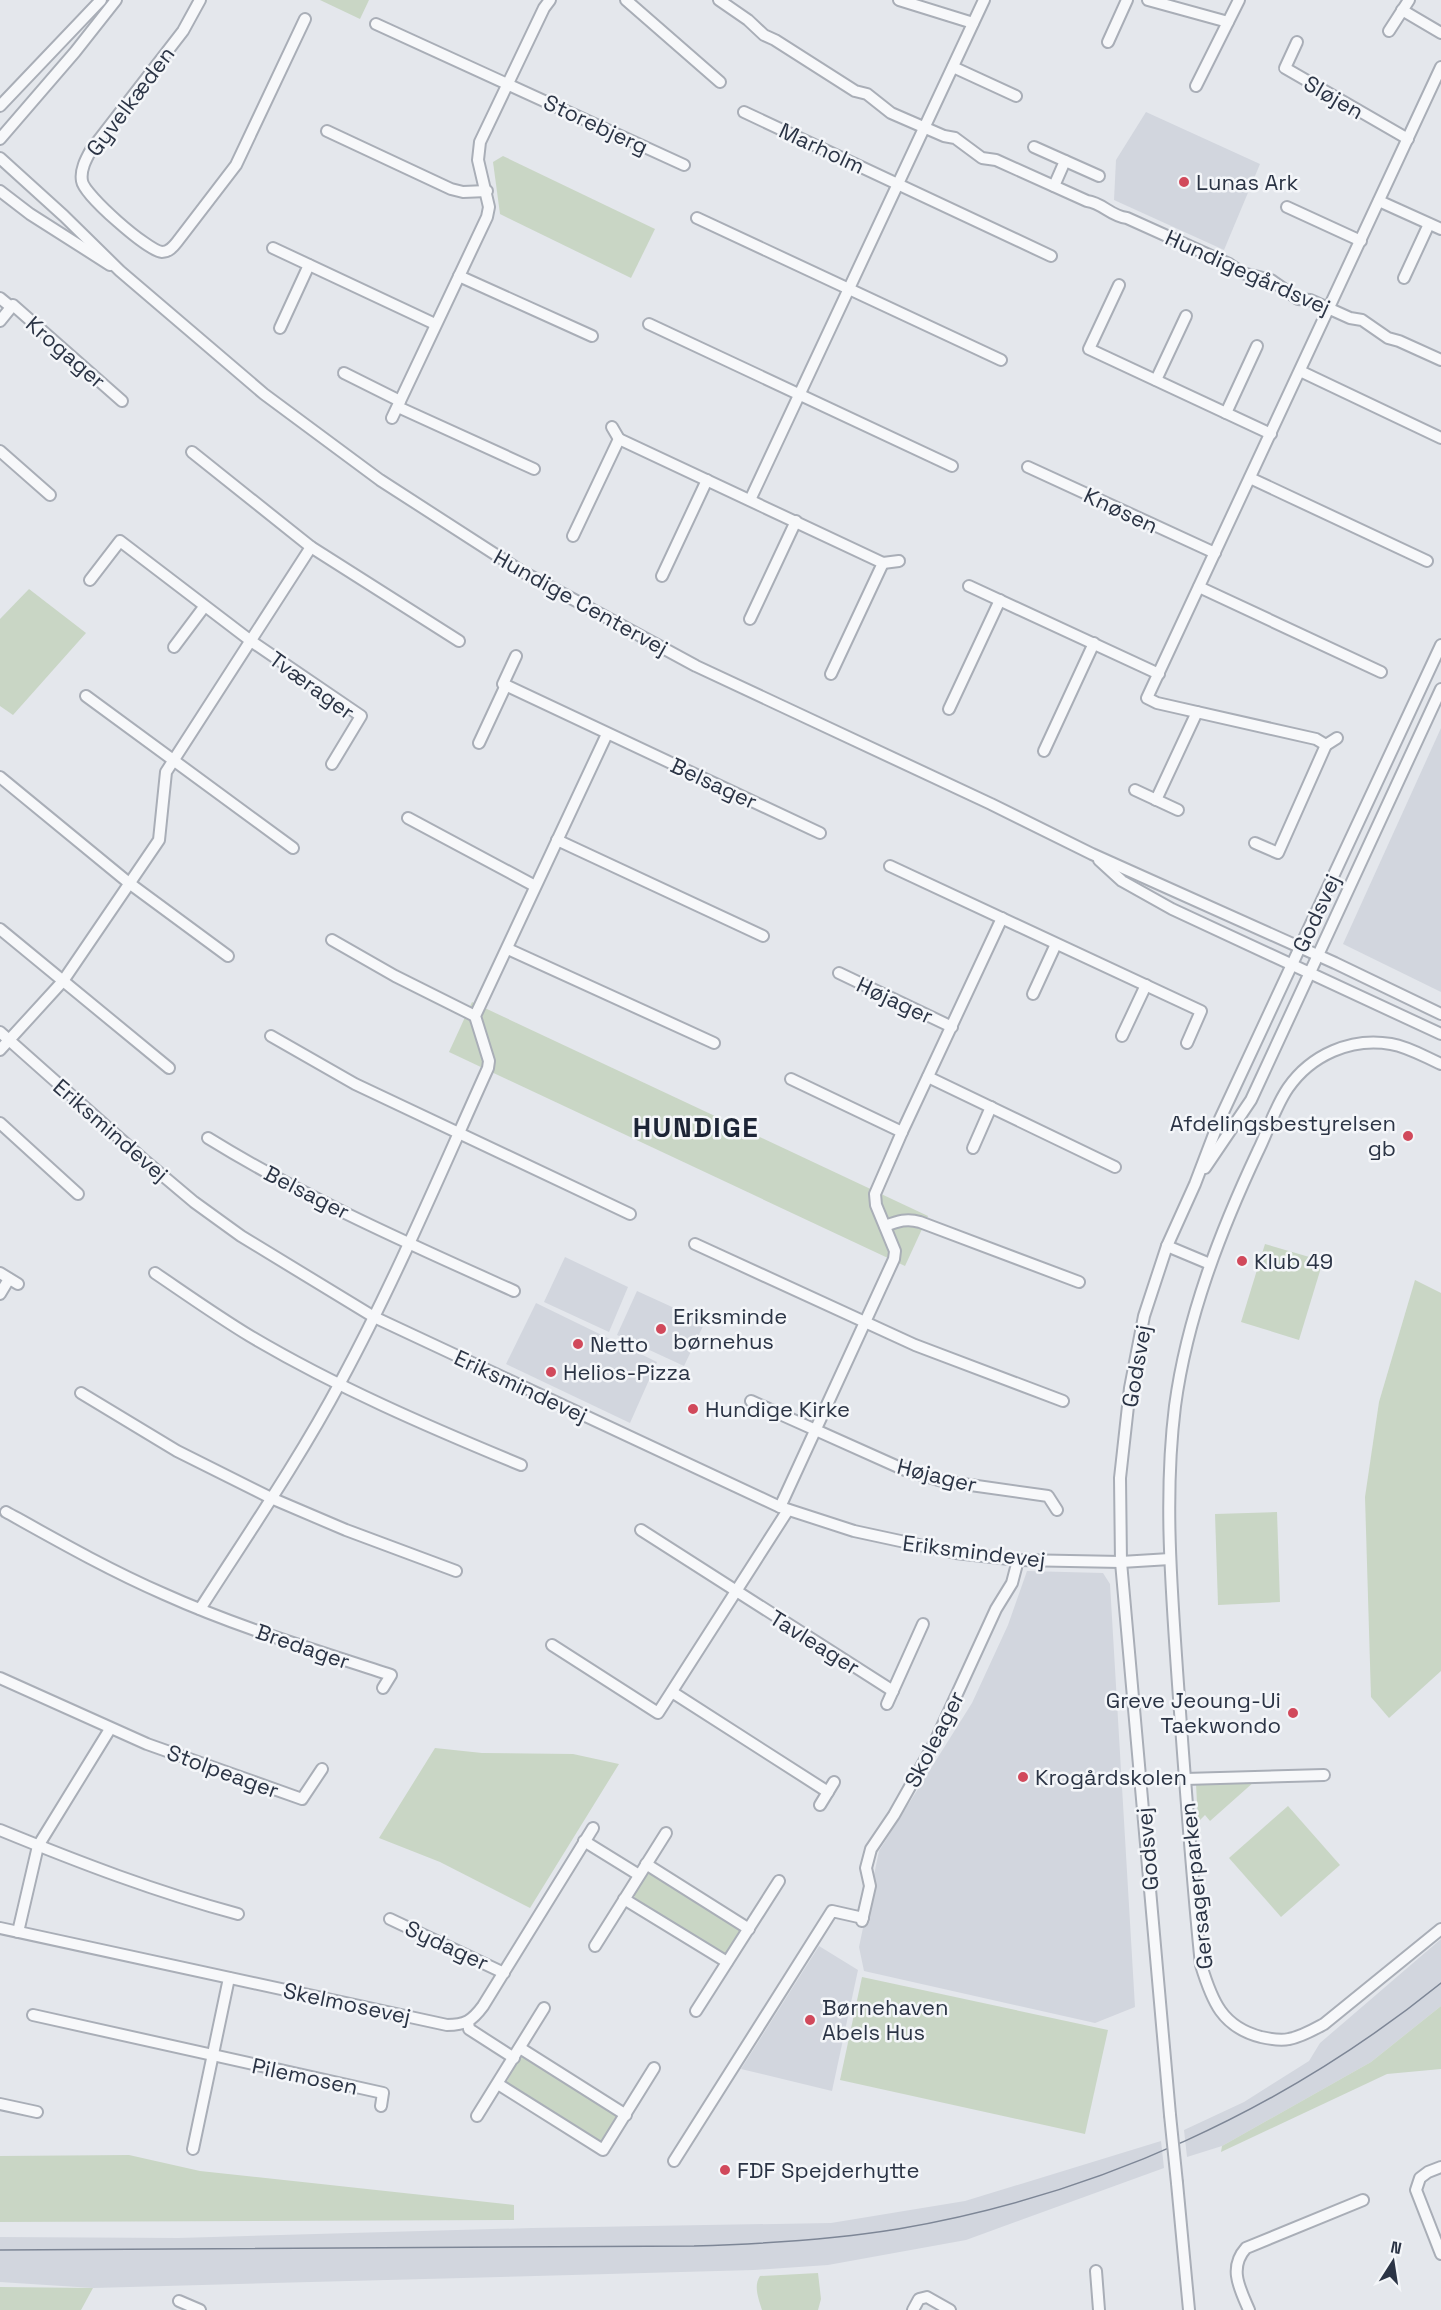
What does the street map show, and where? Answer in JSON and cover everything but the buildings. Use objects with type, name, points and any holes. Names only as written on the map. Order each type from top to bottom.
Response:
[{"type":"street","points":[[0,106],[101,0]]},
{"type":"street","points":[[0,139],[75,52],[116,0]]},
{"type":"street","name":"Gyvelkæden","points":[[200,0],[183,32],[91,150],[82,175],[82,183],[95,200],[147,246],[162,252],[168,251],[177,242],[236,165],[305,19]]},
{"type":"street","points":[[392,418],[487,217],[489,207],[487,191],[478,160],[480,142],[544,8],[550,0]]},
{"type":"street","points":[[626,0],[720,82]]},
{"type":"street","name":"Hundigegårdsvej","points":[[719,0],[748,20],[764,35],[776,40],[855,91],[867,94],[891,113],[944,136],[955,138],[982,158],[996,160],[1087,201],[1096,202],[1116,216],[1229,264],[1242,273],[1271,280],[1298,298],[1310,300],[1350,318],[1362,320],[1388,338],[1400,341],[1441,360]]},
{"type":"street","points":[[899,0],[973,23]]},
{"type":"street","points":[[750,500],[984,0]]},
{"type":"street","points":[[1108,42],[1127,0]]},
{"type":"street","points":[[1148,0],[1228,22]]},
{"type":"street","points":[[1196,86],[1239,0]]},
{"type":"street","points":[[1389,31],[1406,5],[1441,33]]},
{"type":"street","name":"Storebjerg","points":[[376,24],[684,165]]},
{"type":"street","name":"Sløjen","points":[[1297,42],[1285,68],[1408,139]]},
{"type":"street","points":[[953,67],[1016,96]]},
{"type":"street","points":[[1326,745],[1316,739],[1157,703],[1147,698],[1441,67]]},
{"type":"street","name":"Marholm","points":[[744,112],[1051,256]]},
{"type":"street","points":[[327,130],[451,189],[463,192],[487,191]]},
{"type":"street","points":[[1034,147],[1100,176]]},
{"type":"street","name":"Hundige Centervej","points":[[0,158],[120,271],[273,401],[380,480],[521,571],[696,666],[991,804],[1092,854],[1318,955],[1441,1014]]},
{"type":"street","points":[[1054,186],[1065,161]]},
{"type":"street","name":"Hundige Centervej","points":[[0,191],[30,214],[120,271]]},
{"type":"street","points":[[1379,201],[1441,229]]},
{"type":"street","points":[[1287,207],[1361,241]]},
{"type":"street","points":[[697,218],[1001,360]]},
{"type":"street","points":[[1404,278],[1429,224]]},
{"type":"street","points":[[273,248],[435,324]]},
{"type":"street","points":[[280,328],[309,265]]},
{"type":"street","points":[[459,276],[592,336]]},
{"type":"street","points":[[1119,285],[1089,349],[1271,434]]},
{"type":"street","name":"Krogager","points":[[0,297],[11,308]]},
{"type":"street","name":"Krogager","points":[[0,321],[13,305],[122,401]]},
{"type":"street","points":[[1156,380],[1186,316]]},
{"type":"street","points":[[649,324],[952,466]]},
{"type":"street","points":[[1226,413],[1257,346]]},
{"type":"street","points":[[1300,371],[1441,438]]},
{"type":"street","points":[[344,373],[399,404],[534,469]]},
{"type":"street","points":[[612,427],[619,439],[883,563],[899,561]]},
{"type":"street","points":[[573,536],[619,439]]},
{"type":"street","points":[[0,451],[50,495]]},
{"type":"street","points":[[192,452],[311,547],[459,641]]},
{"type":"street","name":"Knøsen","points":[[1028,467],[1215,553]]},
{"type":"street","points":[[1250,478],[1427,561]]},
{"type":"street","points":[[662,576],[707,480]]},
{"type":"street","points":[[750,619],[796,521]]},
{"type":"street","name":"Tværager","points":[[90,580],[120,541],[204,607],[361,716],[332,764]]},
{"type":"street","name":"Tværager","points":[[0,1050],[63,981],[159,840],[164,779],[172,762],[311,547]]},
{"type":"street","points":[[831,674],[883,563]]},
{"type":"street","points":[[969,586],[1159,674]]},
{"type":"street","points":[[1199,587],[1381,672]]},
{"type":"street","points":[[949,709],[1000,600]]},
{"type":"street","points":[[174,647],[204,607]]},
{"type":"street","points":[[1044,752],[1094,643]]},
{"type":"street","name":"Godsvej","points":[[1189,2310],[1121,1562],[1120,1478],[1130,1388],[1144,1316],[1167,1246],[1195,1184],[1219,1121],[1441,645]]},
{"type":"street","points":[[479,743],[506,685],[503,684],[516,656]]},
{"type":"street","name":"Belsager","points":[[506,685],[820,833]]},
{"type":"street","name":"Godsvej","points":[[1195,1184],[1251,1100],[1441,689]]},
{"type":"street","points":[[86,696],[172,762],[293,848]]},
{"type":"street","points":[[1156,800],[1197,712]]},
{"type":"street","points":[[200,1610],[272,1498],[340,1383],[374,1317],[488,1068],[489,1061],[475,1016],[607,734]]},
{"type":"street","points":[[1256,843],[1278,853],[1326,745],[1337,738]]},
{"type":"street","points":[[0,777],[129,883],[228,956]]},
{"type":"street","points":[[1135,790],[1178,810]]},
{"type":"street","points":[[408,818],[535,886]]},
{"type":"street","points":[[557,840],[763,936]]},
{"type":"street","name":"Hundige Centervej","points":[[1092,854],[1122,881],[1172,909],[1441,1035]]},
{"type":"street","points":[[890,866],[1201,1011],[1186,1043]]},
{"type":"street","name":"Højager","points":[[784,1509],[815,1431],[895,1255],[876,1205],[875,1194],[1002,918]]},
{"type":"street","points":[[0,929],[169,1068]]},
{"type":"street","points":[[332,940],[395,976],[475,1016]]},
{"type":"street","points":[[1034,994],[1056,944]]},
{"type":"street","points":[[508,949],[714,1042]]},
{"type":"street","name":"Højager","points":[[839,973],[952,1026]]},
{"type":"street","points":[[1122,1036],[1146,985]]},
{"type":"street","name":"Eriksmindevej","points":[[0,1032],[142,1159],[194,1202],[241,1236],[374,1317],[784,1509],[854,1531],[956,1553],[1018,1560],[1121,1562]]},
{"type":"street","points":[[271,1035],[355,1084],[630,1214]]},
{"type":"street","name":"Gersagerparken","points":[[1441,1064],[1406,1048],[1391,1044],[1371,1042],[1352,1044],[1334,1050],[1301,1072],[1287,1090],[1231,1210],[1210,1264],[1187,1341],[1175,1406],[1168,1506],[1185,1779],[1202,1965],[1209,1993],[1222,2013],[1236,2027],[1272,2039],[1289,2039],[1324,2024],[1441,1929]]},
{"type":"street","points":[[928,1077],[1115,1167]]},
{"type":"street","points":[[791,1079],[902,1132]]},
{"type":"street","points":[[973,1148],[991,1107]]},
{"type":"street","points":[[0,1123],[78,1194]]},
{"type":"street","name":"Belsager","points":[[208,1138],[284,1182],[408,1243],[514,1291]]},
{"type":"street","points":[[885,1226],[901,1220],[920,1222],[1079,1282]]},
{"type":"street","points":[[695,1244],[915,1345],[1063,1401]]},
{"type":"street","points":[[1167,1246],[1210,1264]]},
{"type":"street","points":[[154,1273],[250,1336],[422,1424],[521,1465]]},
{"type":"street","points":[[0,1294],[9,1279]]},
{"type":"street","points":[[81,1393],[177,1451],[272,1498],[346,1530],[456,1571]]},
{"type":"street","name":"Højager","points":[[751,1401],[905,1470],[942,1480],[1048,1496],[1057,1510]]},
{"type":"street","points":[[552,1645],[658,1713],[737,1592],[784,1509]]},
{"type":"street","name":"Bredager","points":[[6,1512],[92,1560],[200,1610],[279,1639],[391,1675],[383,1688]]},
{"type":"street","name":"Tavleager","points":[[641,1530],[893,1691]]},
{"type":"street","points":[[1121,1562],[1170,1558]]},
{"type":"street","name":"Skoleager","points":[[674,2161],[832,1911],[863,1919],[870,1886],[867,1868],[871,1850],[934,1744],[996,1610],[1012,1582],[1018,1560]]},
{"type":"street","points":[[887,1704],[923,1624]]},
{"type":"street","name":"Stolpeager","points":[[0,1678],[110,1729],[302,1799],[322,1769]]},
{"type":"street","points":[[672,1692],[828,1792]]},
{"type":"street","points":[[18,1932],[38,1846],[110,1729]]},
{"type":"street","name":"Gersagerparken","points":[[1185,1779],[1324,1775]]},
{"type":"street","points":[[820,1805],[834,1782]]},
{"type":"street","points":[[592,1828],[483,2007],[468,2022],[470,2029],[626,2115]]},
{"type":"street","points":[[0,1830],[106,1872],[238,1914]]},
{"type":"street","points":[[595,1946],[666,1833]]},
{"type":"street","points":[[584,1841],[639,1875]]},
{"type":"street","points":[[646,1864],[749,1929]]},
{"type":"street","points":[[696,2011],[779,1881]]},
{"type":"street","points":[[624,1899],[727,1962]]},
{"type":"street","name":"Sydager","points":[[390,1919],[504,1973]]},
{"type":"street","name":"Skelmosevej","points":[[0,1928],[447,2025],[468,2022]]},
{"type":"street","points":[[193,2149],[229,1978]]},
{"type":"street","points":[[477,2116],[544,2008]]},
{"type":"street","name":"Pilemosen","points":[[33,2015],[383,2093],[381,2106]]},
{"type":"street","points":[[498,2084],[603,2150],[654,2068]]},
{"type":"street","points":[[0,2104],[37,2112]]},
{"type":"street","points":[[1441,2167],[1420,2178],[1416,2190],[1441,2254]]},
{"type":"street","points":[[1249,2310],[1235,2272],[1238,2257],[1245,2248],[1364,2200]]},
{"type":"street","points":[[1096,2271],[1099,2310]]},
{"type":"street","points":[[913,2310],[919,2299],[927,2297],[950,2310]]},
{"type":"street","points":[[178,2301],[200,2310]]},
{"type":"shaded area","name":"Lunas Ark","points":[[1146,112],[1260,164],[1224,250],[1114,200],[1116,160]]},
{"type":"shaded area","points":[[1441,728],[1441,992],[1343,944]]},
{"type":"shaded area","name":"Eriksminde børnehus","points":[[565,1257],[628,1287],[609,1332],[544,1302]]},
{"type":"shaded area","name":"Eriksminde børnehus","points":[[637,1291],[705,1322],[684,1366],[617,1335]]},
{"type":"shaded area","points":[[536,1303],[657,1362],[630,1423],[506,1364]]},
{"type":"shaded area","name":"Krogårdskolen","points":[[1027,1571],[1103,1573],[1110,1584],[1135,2007],[1095,2023],[864,1971],[859,1947],[879,1851],[972,1703],[1008,1625]]},
{"type":"shaded area","points":[[1441,1939],[1441,2006],[1371,2062],[1222,2146],[1187,2157],[1184,2130],[1244,2102],[1309,2061],[1320,2043]]},
{"type":"shaded area","name":"Børnehaven Abels Hus","points":[[819,1946],[858,1970],[832,2091],[741,2069]]},
{"type":"shaded area","points":[[1161,2141],[1164,2168],[966,2240],[828,2265],[754,2270],[93,2288],[0,2282],[0,2237],[178,2238],[532,2228],[831,2223],[965,2201]]},
{"type":"green space","points":[[320,0],[369,0],[360,19]]},
{"type":"green space","points":[[503,156],[655,229],[631,278],[500,214],[493,162]]},
{"type":"green space","points":[[29,589],[86,633],[13,715],[0,706],[0,619]]},
{"type":"green space","points":[[472,1002],[928,1216],[905,1266],[449,1052]]},
{"type":"green space","points":[[1265,1244],[1323,1261],[1299,1340],[1241,1322]]},
{"type":"green space","points":[[1415,1280],[1441,1293],[1441,1671],[1389,1718],[1371,1697],[1365,1497],[1379,1402]]},
{"type":"green space","points":[[1277,1512],[1280,1602],[1218,1605],[1215,1514]]},
{"type":"green space","points":[[435,1748],[482,1753],[573,1754],[619,1764],[530,1908],[440,1862],[379,1838]]},
{"type":"green space","points":[[1255,1781],[1210,1821],[1205,1815],[1198,1822],[1196,1784]]},
{"type":"green space","points":[[1288,1806],[1340,1865],[1281,1917],[1229,1858]]},
{"type":"green space","points":[[652,1873],[740,1928],[735,1944],[723,1955],[636,1900],[634,1895],[645,1875]]},
{"type":"green space","points":[[862,1977],[1108,2030],[1085,2134],[840,2080]]},
{"type":"green space","points":[[1441,2006],[1441,2069],[1387,2074],[1221,2152],[1222,2146],[1371,2062]]},
{"type":"green space","points":[[520,2056],[618,2114],[618,2118],[604,2141],[597,2141],[505,2085]]},
{"type":"green space","points":[[129,2155],[200,2171],[514,2205],[514,2220],[0,2222],[0,2156]]},
{"type":"green space","points":[[818,2273],[821,2299],[818,2310],[762,2310],[757,2289],[760,2276]]},
{"type":"green space","points":[[0,2287],[93,2288],[81,2310],[0,2310]]},
{"type":"tram line","points":[[0,2250],[694,2246],[796,2241],[898,2229],[972,2214],[1045,2194],[1116,2170],[1185,2141],[1253,2108],[1318,2070],[1381,2029],[1441,1983]]},
{"type":"place","name":"Lunas Ark","points":[[1184,182]]},
{"type":"place","name":"Afdelingsbestyrelsen gb","points":[[1408,1136]]},
{"type":"place","name":"Klub 49","points":[[1242,1261]]},
{"type":"place","name":"Eriksminde børnehus","points":[[661,1329]]},
{"type":"place","name":"Netto","points":[[578,1344]]},
{"type":"place","name":"Helios-Pizza","points":[[551,1372]]},
{"type":"place","name":"Hundige Kirke","points":[[693,1409]]},
{"type":"place","name":"Greve Jeoung-Ui Taekwondo","points":[[1293,1713]]},
{"type":"place","name":"Krogårdskolen","points":[[1023,1777]]},
{"type":"place","name":"Børnehaven Abels Hus","points":[[810,2020]]},
{"type":"place","name":"FDF Spejderhytte","points":[[725,2170]]},
{"type":"district","name":"HUNDIGE","points":[[696,1127]]}]
